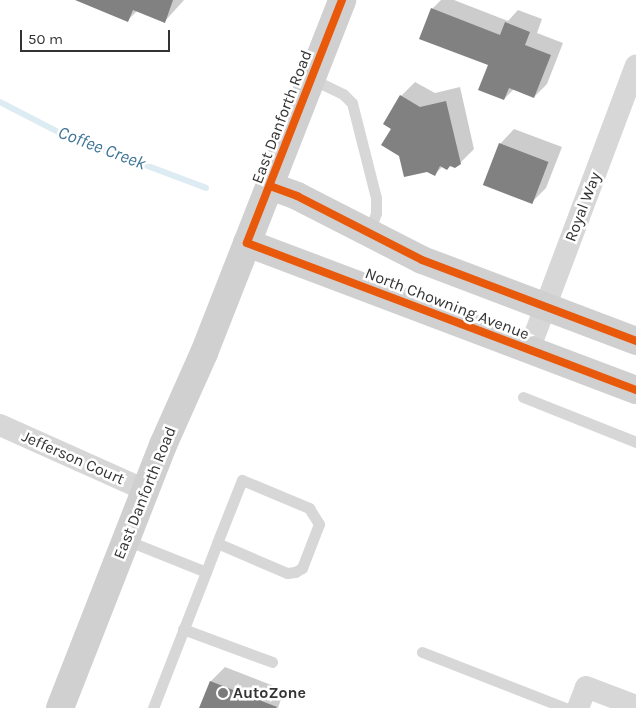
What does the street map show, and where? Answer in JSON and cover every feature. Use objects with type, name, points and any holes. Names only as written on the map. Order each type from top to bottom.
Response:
[{"type":"street","name":"East Danforth Road","points":[[60,708],[145,490],[270,186],[342,0]]},
{"type":"street","name":"Royal Way","points":[[529,350],[636,66]]},
{"type":"street","name":"North Chowning Avenue","points":[[270,186],[297,196],[368,235],[422,260],[636,341]]},
{"type":"street","name":"North Chowning Avenue","points":[[247,243],[636,390]]},
{"type":"street","name":"Jefferson Court","points":[[0,425],[145,490]]},
{"type":"street","points":[[582,698],[636,706]]},
{"type":"lane","points":[[312,78],[343,94],[352,103],[376,198],[376,213],[368,235]]},
{"type":"lane","points":[[523,397],[636,442]]},
{"type":"lane","points":[[152,708],[242,480],[309,508],[319,524],[302,568],[295,572],[287,573],[217,544]]},
{"type":"lane","points":[[126,540],[206,572]]},
{"type":"lane","points":[[184,629],[272,662]]},
{"type":"lane","points":[[422,652],[566,708]]},
{"type":"building","points":[[75,0],[173,0],[165,23],[133,10],[128,22]]},
{"type":"building","points":[[431,8],[500,35],[505,22],[530,32],[525,45],[551,55],[534,98],[509,88],[504,100],[478,90],[488,65],[419,39]]},
{"type":"building","points":[[400,95],[420,107],[446,101],[461,164],[455,168],[450,166],[447,170],[440,166],[435,176],[427,172],[404,177],[399,156],[381,145],[391,129],[383,124]]},
{"type":"building","points":[[499,143],[548,162],[532,204],[483,185]]},
{"type":"building","name":"AutoZone","points":[[210,681],[277,707],[199,708]]},
{"type":"waterway","name":"Coffee Creek","points":[[0,102],[60,133],[206,188]]},
{"type":"cycle path","points":[[342,0],[247,243],[636,390]]},
{"type":"cycle path","points":[[270,186],[297,196],[422,260],[636,341]]},
{"type":"place","name":"AutoZone","points":[[223,693]]}]
